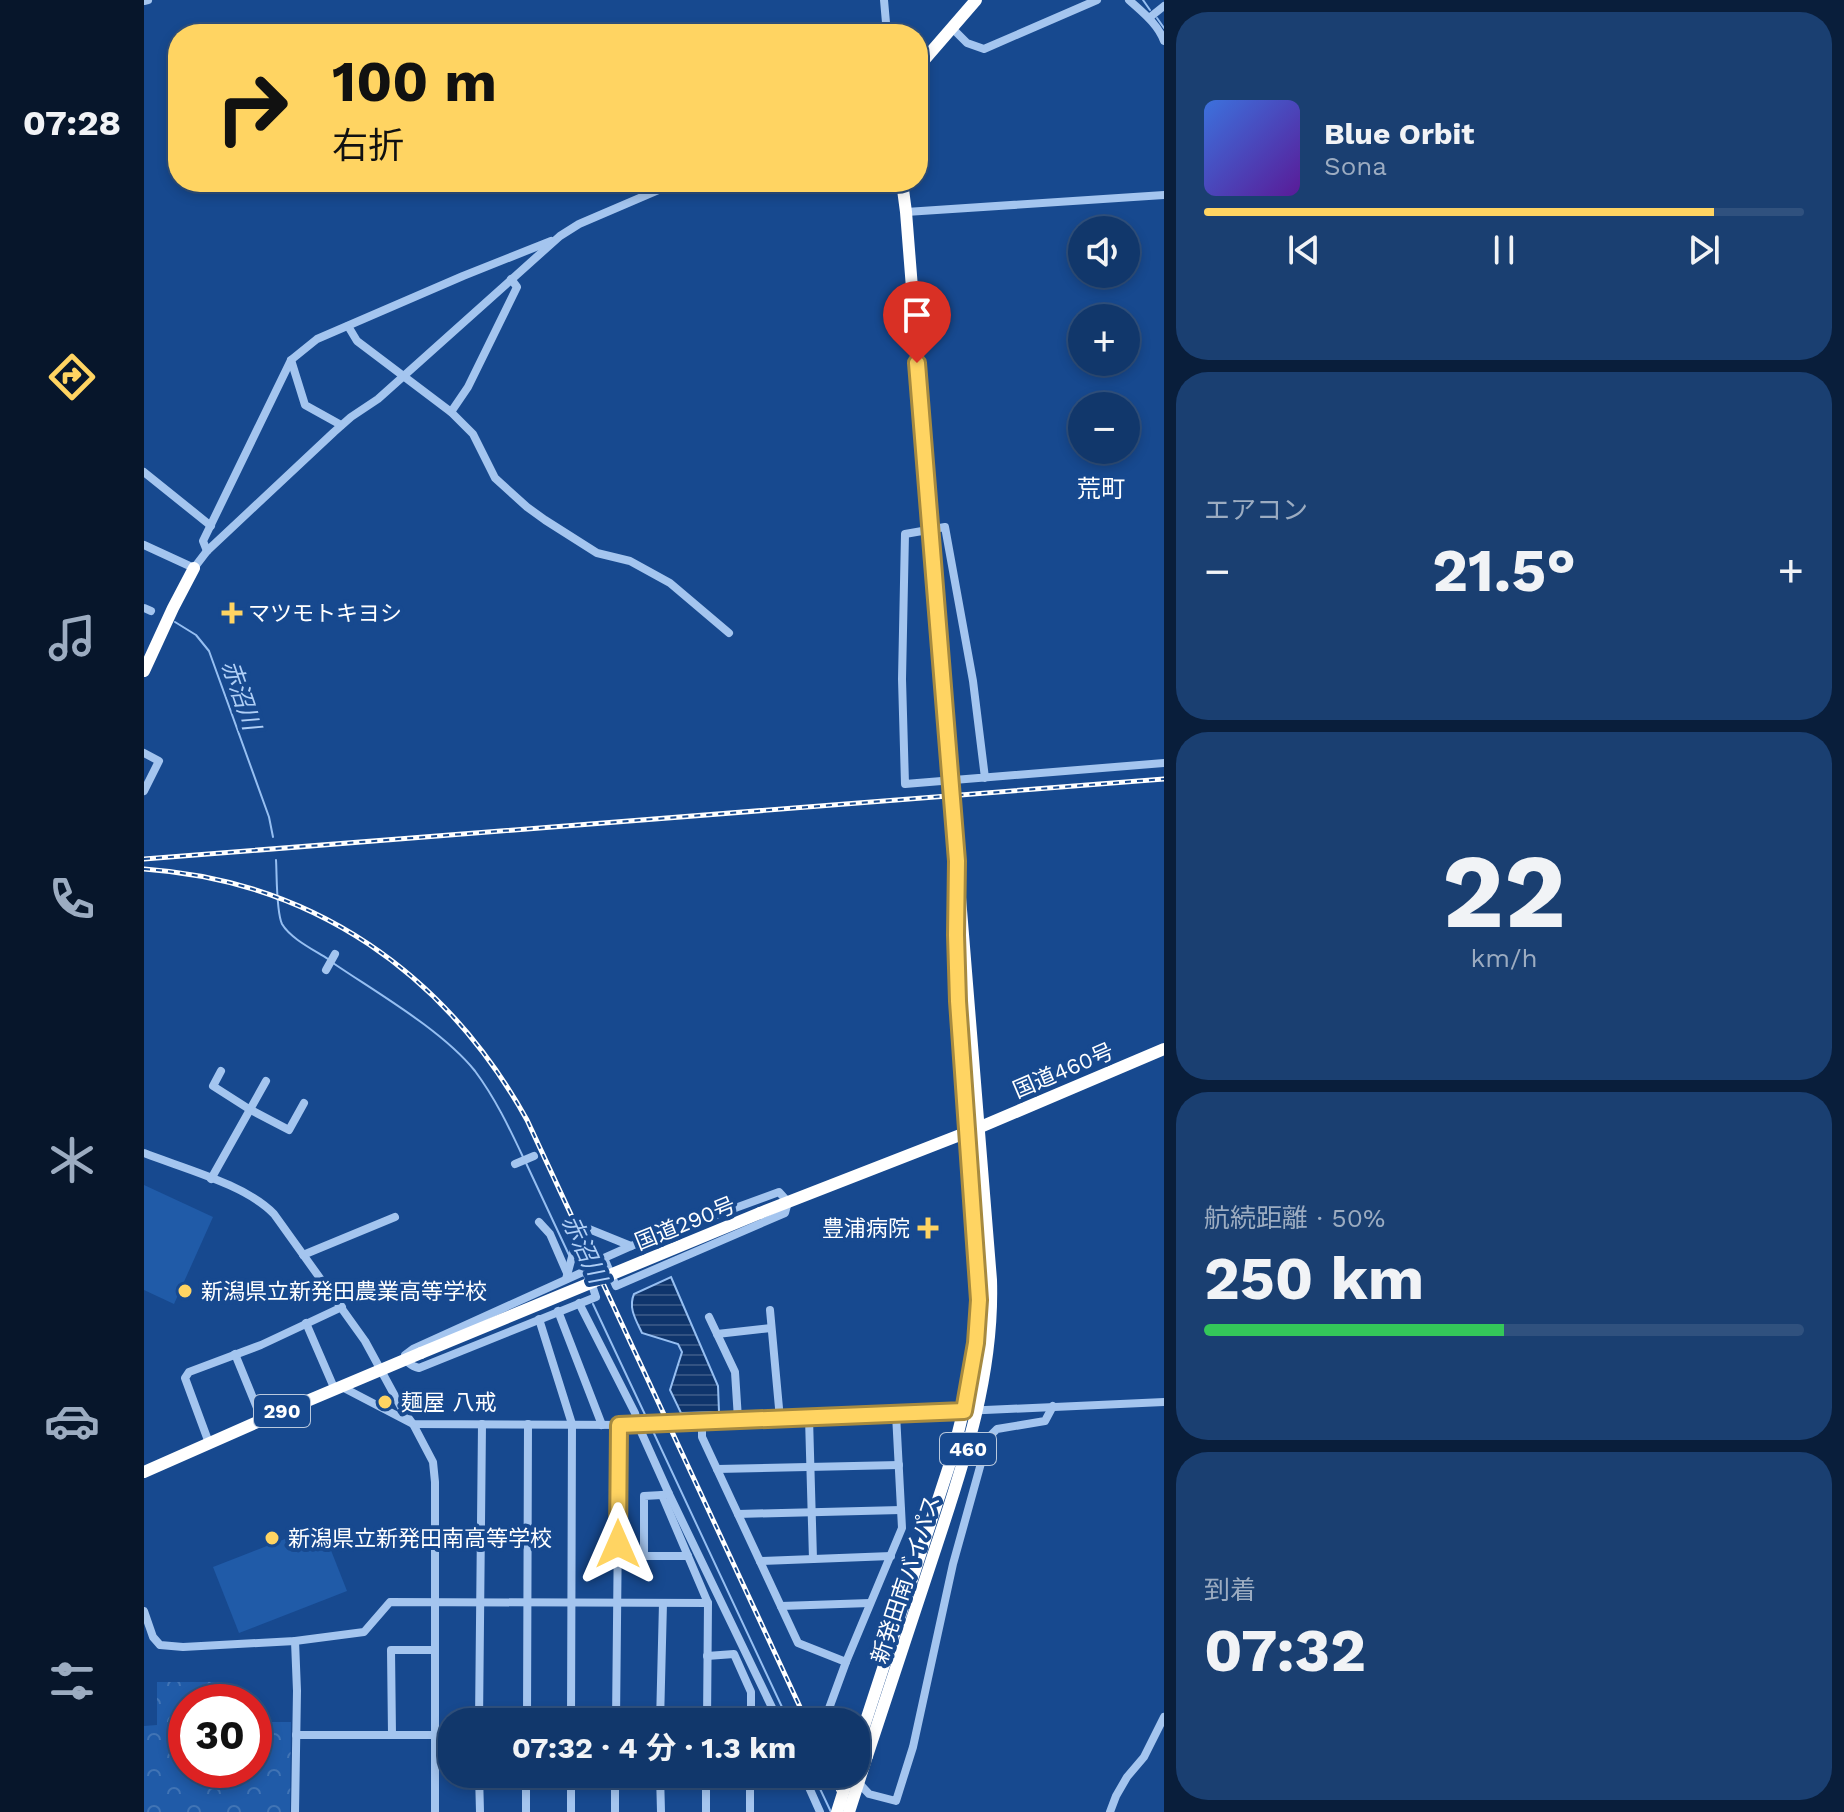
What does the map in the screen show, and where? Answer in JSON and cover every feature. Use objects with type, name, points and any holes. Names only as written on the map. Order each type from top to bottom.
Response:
[{"type":"highway","points":[[928,56],[976,0]]},
{"type":"highway","points":[[903,192],[957,861],[958,1001],[972,1130]]},
{"type":"highway","points":[[144,671],[194,568]]},
{"type":"highway","name":"国道460号","points":[[972,1130],[1164,1049]]},
{"type":"highway","name":"国道290号","points":[[144,1472],[421,1353],[760,1213],[972,1130]]},
{"type":"highway","name":"新発田南バイパス","points":[[870,1724],[964,1462],[989,1350],[992,1304],[972,1130]]},
{"type":"highway","name":"新発田南バイパス","points":[[870,1720],[951,1460],[964,1411],[976,1343],[979,1300],[972,1130]]},
{"type":"highway","points":[[837,1812],[845,1788]]},
{"type":"highway","name":"460","points":[[849,1812],[853,1788]]},
{"type":"street","points":[[884,0],[886,24]]},
{"type":"street","points":[[953,29],[967,43],[984,49],[1097,0]]},
{"type":"street","points":[[1129,0],[1149,18],[1164,41]]},
{"type":"street","points":[[1149,18],[1164,6]]},
{"type":"street","points":[[144,545],[194,568],[207,551],[341,425],[378,399],[556,239],[579,224],[654,192]]},
{"type":"street","points":[[906,212],[1164,195]]},
{"type":"street","points":[[207,551],[203,541],[291,360],[317,339],[556,239]]},
{"type":"street","points":[[451,412],[468,387],[517,287],[511,279]]},
{"type":"street","points":[[348,326],[357,341],[451,412],[473,434],[495,478],[527,507],[597,553],[630,561],[670,583],[729,633]]},
{"type":"street","points":[[291,360],[305,405],[341,425]]},
{"type":"street","points":[[144,472],[211,526]]},
{"type":"street","points":[[985,778],[973,681],[945,527],[905,534],[902,679],[905,784],[985,778],[1164,763]]},
{"type":"street","points":[[144,753],[159,761],[144,791]]},
{"type":"street","points":[[326,970],[335,954]]},
{"type":"street","points":[[221,1071],[213,1086],[289,1130],[304,1103]]},
{"type":"street","points":[[211,1179],[266,1081]]},
{"type":"street","points":[[144,1153],[244,1192],[274,1214],[342,1307],[382,1370],[433,1462],[435,1812]]},
{"type":"street","points":[[515,1164],[534,1156]]},
{"type":"street","points":[[779,1192],[788,1202],[785,1213],[616,1286],[604,1258],[631,1246],[779,1192]]},
{"type":"street","points":[[303,1255],[395,1217]]},
{"type":"street","points":[[539,1222],[550,1234],[567,1277]]},
{"type":"street","points":[[567,1277],[575,1246],[584,1227],[631,1246]]},
{"type":"street","points":[[585,1271],[596,1297],[579,1303],[419,1368],[406,1360],[405,1355],[413,1349],[585,1271]]},
{"type":"street","points":[[579,1303],[635,1413],[708,1603],[707,1708]]},
{"type":"street","points":[[209,1443],[185,1378],[189,1372],[342,1307]]},
{"type":"street","points":[[770,1310],[780,1419]]},
{"type":"street","points":[[558,1311],[602,1425]]},
{"type":"street","points":[[709,1317],[735,1372],[738,1419]]},
{"type":"street","points":[[539,1319],[572,1424],[571,1708]]},
{"type":"street","points":[[306,1323],[339,1388],[413,1424],[638,1425],[1164,1402]]},
{"type":"street","points":[[717,1334],[771,1328]]},
{"type":"street","points":[[235,1354],[262,1420]]},
{"type":"street","points":[[863,1788],[869,1794],[896,1801],[913,1747],[953,1564],[988,1438],[997,1429],[1045,1421],[1053,1406]]},
{"type":"street","points":[[829,1708],[902,1528],[896,1414]]},
{"type":"street","points":[[809,1418],[813,1559]]},
{"type":"street","points":[[702,1422],[702,1437],[798,1643],[846,1662]]},
{"type":"street","points":[[479,1708],[482,1424]]},
{"type":"street","points":[[527,1708],[528,1424]]},
{"type":"street","points":[[616,1708],[619,1425]]},
{"type":"street","points":[[717,1469],[899,1465]]},
{"type":"street","points":[[665,1494],[644,1496],[644,1556],[688,1556]]},
{"type":"street","points":[[665,1494],[772,1708]]},
{"type":"street","points":[[738,1514],[901,1510]]},
{"type":"street","points":[[760,1561],[891,1556]]},
{"type":"street","points":[[144,1611],[153,1637],[160,1645],[183,1647],[295,1641],[364,1632],[390,1602],[708,1603]]},
{"type":"street","points":[[660,1708],[663,1603]]},
{"type":"street","points":[[781,1606],[870,1603]]},
{"type":"street","points":[[295,1641],[295,1812]]},
{"type":"street","points":[[392,1735],[391,1650],[435,1650]]},
{"type":"street","points":[[707,1656],[734,1654],[751,1692],[751,1708]]},
{"type":"street","points":[[1110,1812],[1116,1796],[1144,1757],[1164,1717]]},
{"type":"street","points":[[296,1735],[435,1735]]},
{"type":"street","points":[[479,1788],[480,1812]]},
{"type":"street","points":[[526,1788],[526,1812]]},
{"type":"street","points":[[571,1788],[571,1812]]},
{"type":"street","points":[[615,1788],[615,1812]]},
{"type":"street","points":[[660,1788],[661,1812]]},
{"type":"street","points":[[706,1788],[706,1812]]},
{"type":"street","points":[[750,1788],[750,1812]]},
{"type":"street","points":[[809,1788],[820,1812]]},
{"type":"green space","points":[[144,1185],[213,1217],[174,1304],[144,1290]]},
{"type":"green space","points":[[321,1525],[347,1591],[239,1633],[213,1567]]},
{"type":"green space","points":[[157,1682],[222,1682],[168,1684],[168,1788],[272,1788],[272,1722],[291,1722],[290,1812],[144,1812],[144,1726],[157,1725]]},
{"type":"shaded area","points":[[671,1277],[718,1386],[719,1412],[681,1413],[670,1390],[682,1352],[678,1344],[642,1333],[634,1314],[634,1294]]},
{"type":"waterway","points":[[1143,0],[1150,10]]},
{"type":"waterway","points":[[1157,18],[1164,28]]},
{"type":"waterway","name":"赤沼川","points":[[175,622],[196,635],[209,651],[269,817],[273,837]]},
{"type":"waterway","name":"赤沼川","points":[[276,860],[282,924],[297,939],[328,959]]},
{"type":"waterway","name":"赤沼川","points":[[333,963],[408,1013],[461,1056],[489,1092],[523,1157]]},
{"type":"waterway","name":"赤沼川","points":[[526,1163],[569,1255]]},
{"type":"waterway","name":"赤沼川","points":[[593,1304],[648,1421]]},
{"type":"waterway","name":"赤沼川","points":[[651,1427],[782,1708]]},
{"type":"waterway","name":"赤沼川","points":[[820,1788],[831,1812]]},
{"type":"railway","points":[[144,859],[1164,779]]},
{"type":"railway","points":[[144,869],[206,877],[264,893],[319,915],[369,944],[415,980],[457,1021],[494,1068],[527,1120],[800,1708]]},
{"type":"railway","points":[[838,1788],[849,1812]]},
{"type":"place","name":"マツモトキヨシ","points":[[232,613]]},
{"type":"place","name":"豊浦病院","points":[[928,1228]]},
{"type":"place","name":"新潟県立新発田農業高等学校","points":[[185,1291]]},
{"type":"place","name":"麺屋 八戒","points":[[385,1402]]},
{"type":"place","name":"新潟県立新発田南高等学校","points":[[272,1538]]},
{"type":"district","name":"荒町","points":[[1101,489]]},
{"type":"route","points":[[618,1544],[619,1425],[964,1411],[976,1343],[978,1274],[958,1001],[957,861],[917,363]]}]
